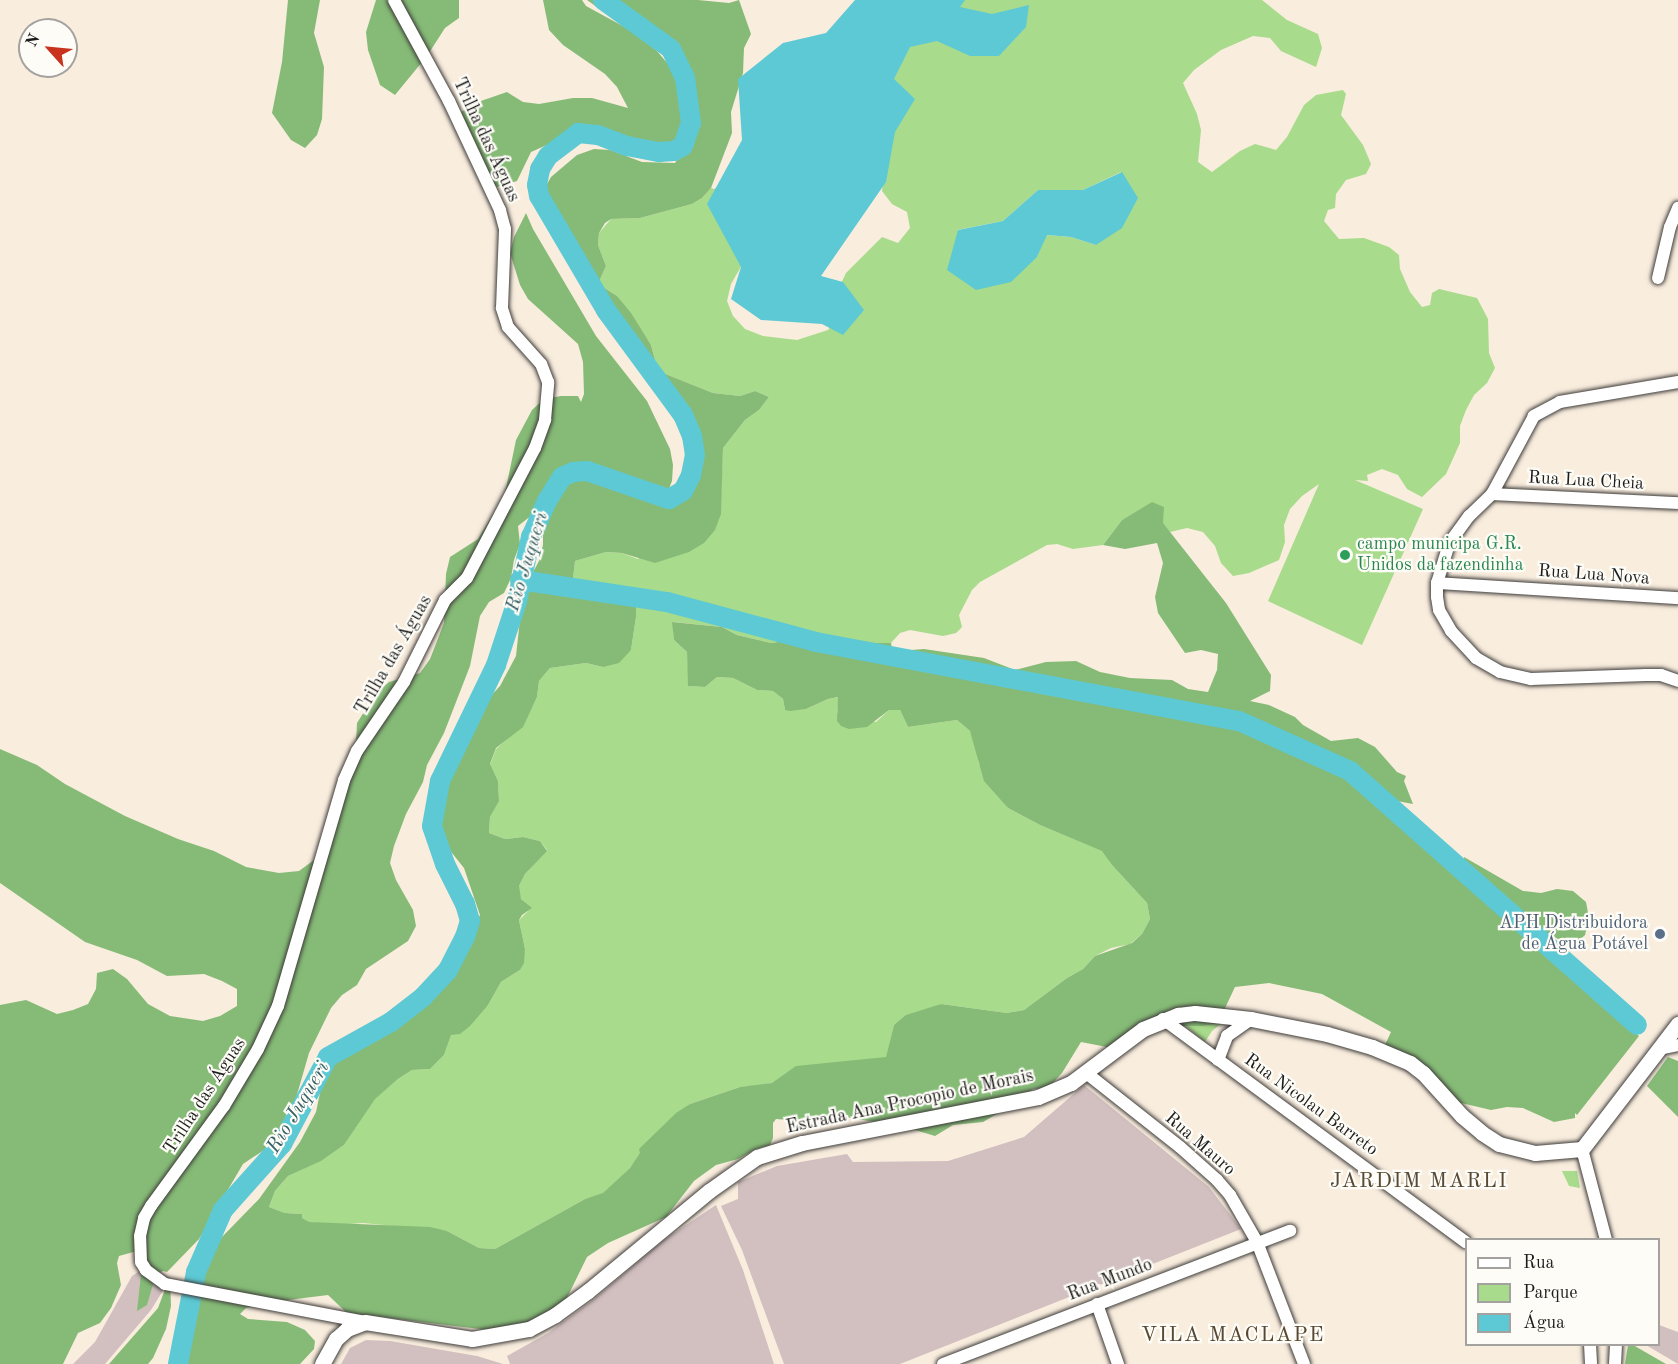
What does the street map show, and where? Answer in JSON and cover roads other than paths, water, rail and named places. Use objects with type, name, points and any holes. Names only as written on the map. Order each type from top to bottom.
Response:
[{"type":"street","name":"Trilha das Águas","points":[[365,1322],[165,1284],[152,1276],[141,1262],[140,1236],[144,1218],[224,1106],[258,1049],[278,1006],[344,780],[357,751],[404,682],[445,600],[466,578],[535,448],[549,400],[549,382],[541,364],[508,327],[502,308],[505,229],[500,210],[449,101],[394,0]]},
{"type":"street","points":[[1658,278],[1670,227],[1678,208]]},
{"type":"street","points":[[1678,382],[1560,402],[1540,410],[1527,424],[1492,494],[1458,529],[1442,561],[1437,583],[1439,610],[1451,632],[1476,658],[1500,672],[1531,679],[1653,675],[1678,681]]},
{"type":"street","name":"Rua Lua Cheia","points":[[1492,494],[1678,503]]},
{"type":"street","name":"Rua Lua Nova","points":[[1437,583],[1678,598]]},
{"type":"street","name":"Estrada Ana Procopio de Morais","points":[[365,1322],[472,1340],[529,1329],[555,1315],[588,1291],[709,1191],[757,1157],[802,1143],[1038,1097],[1065,1086],[1124,1042],[1163,1019],[1195,1013],[1251,1019],[1327,1034],[1372,1047],[1410,1063],[1423,1073],[1462,1116],[1499,1144],[1535,1153],[1582,1149]]},
{"type":"street","name":"Rua Nicolau Barreto","points":[[1163,1019],[1465,1241]]},
{"type":"street","points":[[1218,1060],[1227,1036],[1251,1019]]},
{"type":"street","points":[[1606,1238],[1582,1149],[1678,1024]]},
{"type":"street","points":[[1659,1049],[1678,1045]]},
{"type":"street","name":"Rua Mauro","points":[[1085,1072],[1217,1180],[1230,1195],[1257,1242],[1304,1364]]},
{"type":"street","name":"Rua Mundo","points":[[943,1364],[1290,1231]]},
{"type":"street","points":[[1097,1304],[1118,1364]]},
{"type":"street","points":[[322,1364],[336,1339],[347,1329],[365,1322]]},
{"type":"street","points":[[1590,1346],[1591,1364]]},
{"type":"street","points":[[1615,1364],[1616,1346]]},
{"type":"water","points":[[855,0],[965,0],[960,7],[992,14],[1029,5],[1026,27],[999,56],[970,56],[937,41],[910,47],[894,79],[915,99],[895,132],[886,182],[821,276],[843,282],[864,310],[843,335],[822,324],[761,320],[731,299],[741,267],[707,204],[742,140],[738,79],[783,43],[826,33]]},
{"type":"water","points":[[1122,172],[1138,198],[1122,228],[1096,245],[1071,237],[1047,235],[1037,257],[1011,282],[976,290],[947,270],[958,230],[1003,221],[1038,190],[1083,190]]},
{"type":"waterway","name":"Rio Juqueri","points":[[178,1364],[196,1272],[223,1210],[282,1144],[328,1057],[391,1022],[423,997],[448,970],[465,937],[470,921],[465,904],[445,864],[432,826],[440,781],[496,665],[517,601],[531,537],[547,501],[562,477],[573,472],[587,471],[669,499],[683,491],[691,475],[695,455],[692,436],[683,415],[606,310],[539,196],[537,185],[540,169],[548,156],[578,133],[598,135],[627,146],[659,152],[674,151],[683,146],[691,123],[685,78],[671,49],[603,0]]},
{"type":"waterway","points":[[520,580],[667,602],[816,642],[1239,721],[1350,771],[1637,1025]]},
{"type":"place","name":"campo municipa G.R. Unidos da fazendinha","points":[[1345,555]]},
{"type":"place","name":"APH Distribuidora de Água Potável","points":[[1660,934]]},
{"type":"district","name":"JARDIM MARLI","points":[[1419,1182]]},
{"type":"district","name":"VILA MACLAPE","points":[[1233,1336]]}]
